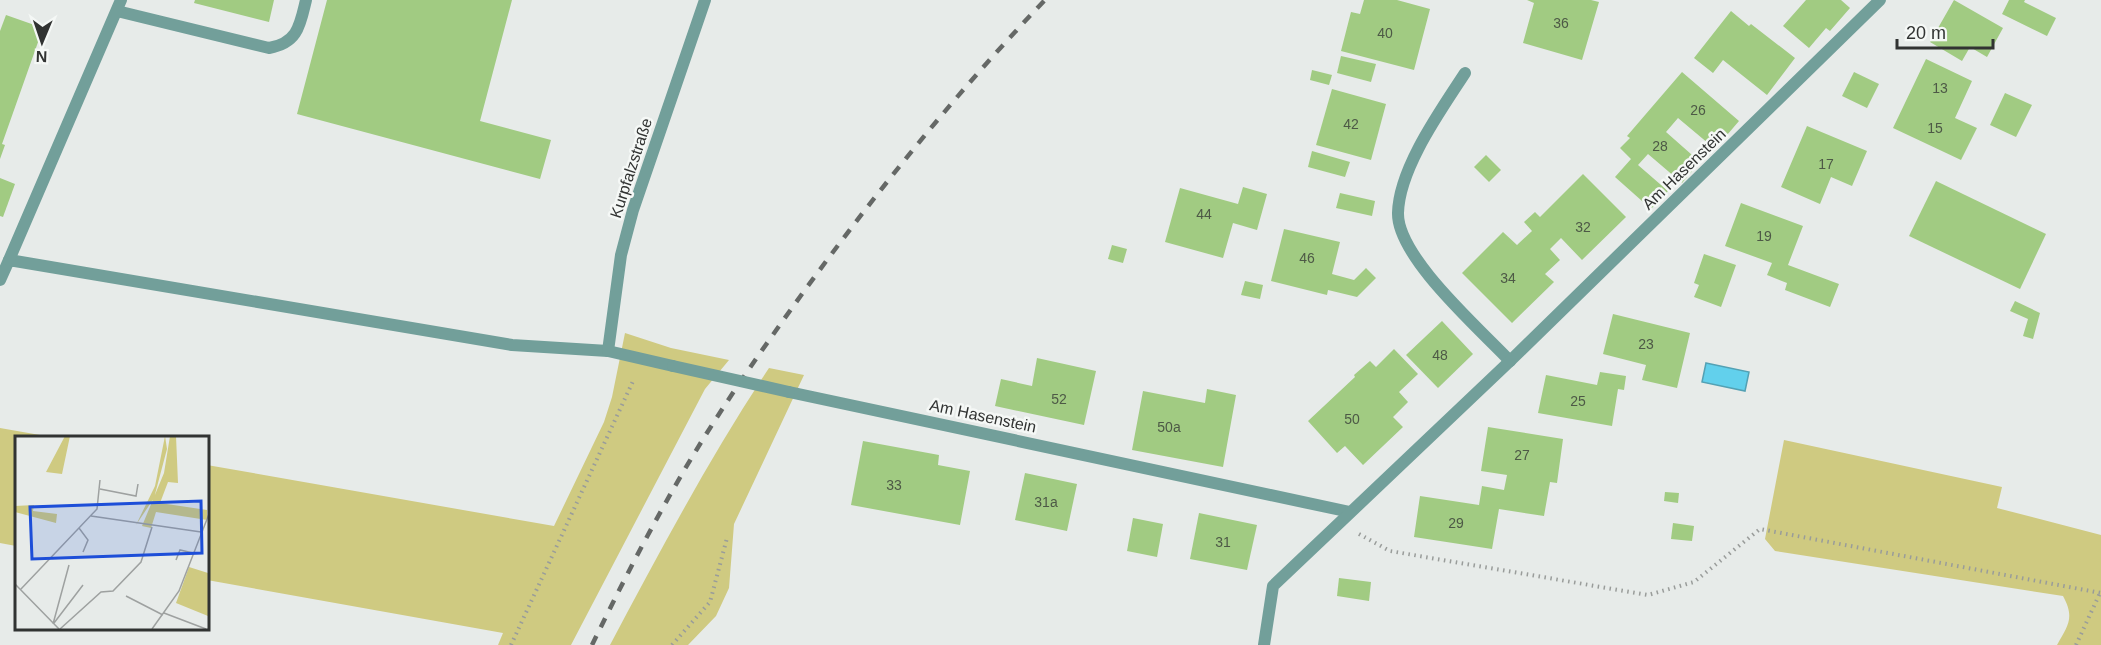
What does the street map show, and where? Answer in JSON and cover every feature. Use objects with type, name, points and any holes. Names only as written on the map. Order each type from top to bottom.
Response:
[{"type":"street","points":[[0,280],[119,5],[269,48],[281,46],[292,38],[298,29],[306,0]]},
{"type":"street","name":"Kurpfalzstraße","points":[[608,351],[621,255],[633,210],[705,0]]},
{"type":"street","name":"Am Hasenstein","points":[[1264,645],[1273,586],[1510,361],[1880,0]]},
{"type":"street","points":[[1465,73],[1425,136],[1407,174],[1400,195],[1397,215],[1402,236],[1418,262],[1510,361]]},
{"type":"street","name":"Am Hasenstein","points":[[9,260],[512,345],[608,351],[1350,512]]},
{"type":"path","points":[[511,645],[643,358]]},
{"type":"path","points":[[1338,523],[1390,550],[1648,594],[1694,582],[1760,529],[2101,593],[2076,645]]},
{"type":"path","points":[[672,645],[710,602],[727,538]]},
{"type":"shaded area","points":[[625,333],[671,348],[729,360],[705,389],[571,645],[498,645],[503,633],[208,580],[208,465],[554,526],[604,422],[612,397]]},
{"type":"shaded area","points":[[769,368],[804,375],[734,524],[729,588],[716,616],[688,645],[610,645],[706,470]]},
{"type":"shaded area","points":[[0,428],[46,436],[15,436],[15,546],[0,543]]},
{"type":"shaded area","points":[[1784,440],[2002,487],[1997,508],[2101,535],[2101,645],[2057,645],[2069,621],[2069,610],[2063,596],[1775,551],[1765,539]]},
{"type":"water","points":[[1706,363],[1749,372],[1745,391],[1702,382]]},
{"type":"building","points":[[195,0],[274,0],[269,22],[194,3]]},
{"type":"building","points":[[327,0],[512,0],[480,121],[551,140],[540,179],[297,114]]},
{"type":"building","points":[[1364,0],[1397,0],[1430,9],[1414,70],[1341,51],[1351,12],[1360,14]]},
{"type":"building","points":[[1527,0],[1599,2],[1582,60],[1523,43],[1534,3]]},
{"type":"building","points":[[1806,0],[1841,0],[1850,8],[1830,31],[1826,28],[1809,48],[1783,26]]},
{"type":"building","points":[[1954,0],[2003,28],[1987,57],[1970,47],[1962,61],[1930,42]]},
{"type":"building","points":[[2009,0],[2025,0],[2024,2],[2056,18],[2047,36],[2002,14]]},
{"type":"building","points":[[1731,11],[1795,58],[1767,95],[1723,60],[1713,73],[1694,58]]},
{"type":"building","points":[[6,15],[43,28],[2,144],[5,145],[0,159],[0,31]]},
{"type":"building","points":[[1341,56],[1376,64],[1371,82],[1337,73]]},
{"type":"building","points":[[1926,59],[1972,81],[1955,118],[1977,128],[1961,160],[1893,128]]},
{"type":"building","points":[[1312,70],[1332,75],[1329,85],[1310,80]]},
{"type":"building","points":[[1682,72],[1739,121],[1715,149],[1678,118],[1666,132],[1700,162],[1682,183],[1648,154],[1638,165],[1668,191],[1651,209],[1615,177],[1631,159],[1620,148],[1630,138],[1627,136]]},
{"type":"building","points":[[1854,72],[1879,84],[1867,108],[1842,96]]},
{"type":"building","points":[[1332,89],[1386,104],[1371,160],[1316,145]]},
{"type":"building","points":[[2005,93],[2032,105],[2016,137],[1990,125]]},
{"type":"building","points":[[1807,126],[1867,151],[1852,186],[1831,177],[1820,204],[1781,187]]},
{"type":"building","points":[[1312,151],[1350,162],[1345,177],[1308,167]]},
{"type":"building","points":[[1486,155],[1501,170],[1489,182],[1474,167]]},
{"type":"building","points":[[1583,174],[1626,217],[1582,260],[1561,238],[1550,249],[1560,260],[1545,274],[1554,282],[1512,323],[1462,273],[1503,232],[1517,245],[1532,231],[1524,222],[1535,212],[1540,217]]},
{"type":"building","points":[[0,178],[15,184],[3,217],[0,216]]},
{"type":"building","points":[[1936,181],[2046,234],[2020,289],[1909,236]]},
{"type":"building","points":[[1243,187],[1267,194],[1257,230],[1233,223],[1223,258],[1165,242],[1180,188],[1238,204]]},
{"type":"building","points":[[1340,193],[1375,201],[1372,216],[1336,208]]},
{"type":"building","points":[[1741,203],[1803,226],[1788,265],[1839,284],[1830,307],[1785,290],[1787,283],[1767,275],[1772,263],[1725,246]]},
{"type":"building","points":[[1284,229],[1340,242],[1332,274],[1354,280],[1366,268],[1376,278],[1357,297],[1328,290],[1327,295],[1271,281]]},
{"type":"building","points":[[1112,245],[1127,249],[1123,263],[1108,259]]},
{"type":"building","points":[[1704,254],[1736,265],[1721,307],[1694,297],[1699,285],[1694,283]]},
{"type":"building","points":[[1245,281],[1263,285],[1260,299],[1241,295]]},
{"type":"building","points":[[2015,301],[2040,313],[2033,339],[2023,336],[2028,319],[2010,311]]},
{"type":"building","points":[[1613,314],[1690,333],[1677,388],[1642,380],[1646,365],[1603,354]]},
{"type":"building","points":[[1442,321],[1473,354],[1438,388],[1406,355]]},
{"type":"building","points":[[1394,349],[1418,374],[1399,392],[1408,402],[1393,417],[1403,427],[1363,465],[1345,446],[1337,453],[1308,421],[1370,361],[1376,367]]},
{"type":"building","points":[[1037,358],[1096,371],[1084,425],[995,406],[1001,379],[1032,386]]},
{"type":"building","points":[[1600,372],[1626,376],[1624,390],[1618,389],[1612,426],[1538,413],[1546,375],[1597,385]]},
{"type":"building","points":[[1207,389],[1236,395],[1223,467],[1132,450],[1143,391],[1205,403]]},
{"type":"building","points":[[1488,427],[1563,439],[1557,483],[1550,482],[1544,516],[1499,509],[1492,549],[1414,537],[1420,496],[1479,505],[1482,486],[1504,490],[1507,475],[1481,471]]},
{"type":"building","points":[[863,441],[939,455],[938,465],[970,471],[960,525],[851,505]]},
{"type":"building","points":[[1025,473],[1077,484],[1067,531],[1015,520]]},
{"type":"building","points":[[1665,492],[1679,493],[1678,503],[1664,501]]},
{"type":"building","points":[[1199,513],[1257,525],[1247,570],[1190,559]]},
{"type":"building","points":[[1133,518],[1163,524],[1157,557],[1127,551]]},
{"type":"building","points":[[1673,523],[1694,526],[1692,541],[1671,539]]},
{"type":"building","points":[[1339,578],[1371,582],[1369,601],[1337,596]]},
{"type":"railway","points":[[592,645],[680,477],[713,423],[766,345],[830,256],[889,180],[980,70],[1045,0]]}]
